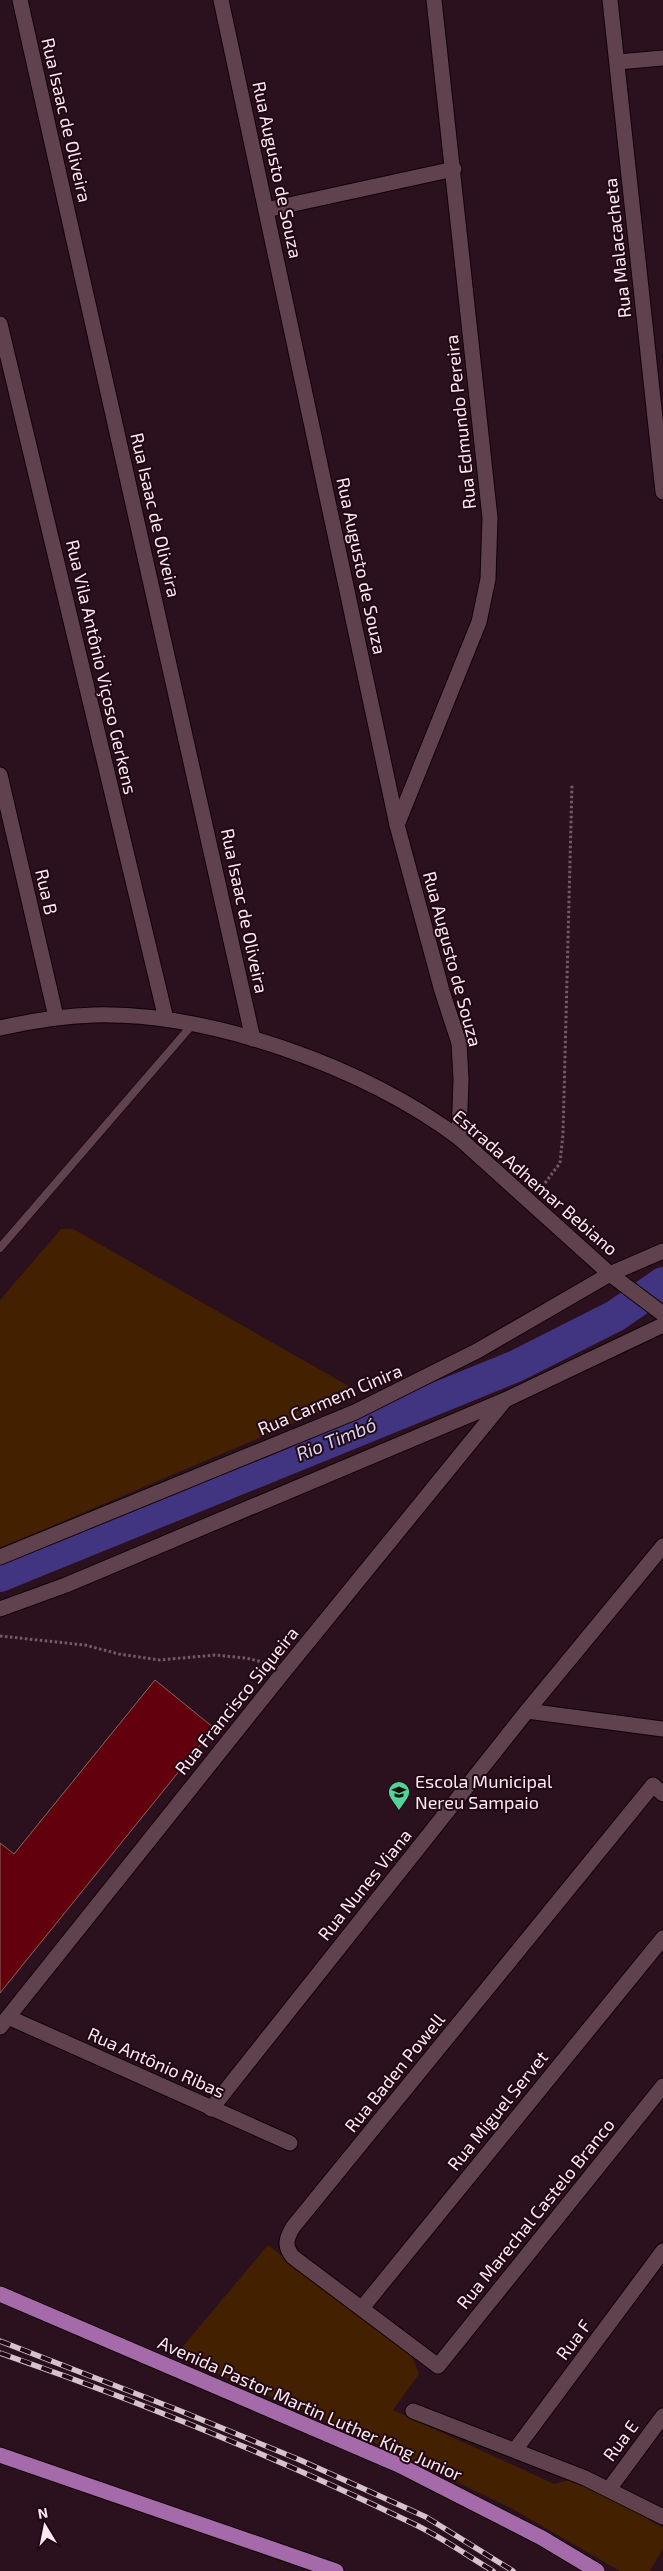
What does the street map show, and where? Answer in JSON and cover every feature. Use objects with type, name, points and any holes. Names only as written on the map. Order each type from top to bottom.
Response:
[{"type":"main road","name":"Avenida Pastor Martin Luther King Junior","points":[[0,2294],[399,2466],[542,2538],[597,2571]]},
{"type":"main road","points":[[0,2455],[336,2571]]},
{"type":"street","name":"Rua Isaac de Oliveira","points":[[20,0],[253,1039]]},
{"type":"street","name":"Rua Augusto de Souza","points":[[221,0],[397,824],[442,991],[459,1043],[461,1079],[459,1138]]},
{"type":"street","name":"Rua Edmundo Pereira","points":[[397,824],[479,622],[488,579],[490,518],[454,169],[434,0]]},
{"type":"street","name":"Rua Malacacheta","points":[[610,0],[660,445],[663,492]]},
{"type":"street","points":[[618,62],[663,58]]},
{"type":"street","points":[[266,210],[454,169]]},
{"type":"street","name":"Rua Vila Antônio Viçoso Gerkens","points":[[0,324],[166,1019]]},
{"type":"street","name":"Rua B","points":[[0,775],[56,1018]]},
{"type":"street","name":"Estrada Adhemar Bebiano","points":[[0,1028],[56,1018],[96,1015],[166,1019],[253,1039],[350,1074],[380,1088],[438,1122],[459,1138],[610,1274],[661,1317]]},
{"type":"street","name":"Rua Carmem Cinira","points":[[0,1557],[355,1412],[477,1351],[610,1274],[663,1251]]},
{"type":"street","points":[[0,1609],[66,1585],[505,1400],[661,1317]]},
{"type":"street","name":"Rua Francisco Siqueira","points":[[4,2022],[286,1669],[505,1400]]},
{"type":"street","name":"Rua Nunes Viana","points":[[211,2109],[527,1711],[663,1546]]},
{"type":"street","points":[[527,1711],[663,1729]]},
{"type":"street","name":"Rua Baden Powell","points":[[438,2366],[294,2257],[288,2250],[287,2237],[653,1786],[663,1794]]},
{"type":"street","name":"Rua Miguel Servet","points":[[362,2308],[663,1938]]},
{"type":"street","name":"Rua Antônio Ribas","points":[[4,2022],[290,2143]]},
{"type":"street","name":"Rua Marechal Castelo Branco","points":[[438,2366],[663,2086]]},
{"type":"street","name":"Rua F","points":[[515,2450],[663,2251]]},
{"type":"street","points":[[413,2410],[609,2489],[663,2517]]},
{"type":"street","name":"Rua E","points":[[609,2489],[663,2416]]},
{"type":"lane","points":[[0,1248],[192,1025]]},
{"type":"path","points":[[530,1202],[560,1163],[563,1134],[572,784]]},
{"type":"path","points":[[0,1636],[85,1645],[119,1654],[159,1660],[216,1655],[246,1658],[286,1669]]},
{"type":"shaded area","points":[[61,1229],[73,1229],[352,1388],[348,1400],[0,1548],[0,1300]]},
{"type":"shaded area","points":[[268,2245],[412,2356],[419,2374],[393,2410],[554,2484],[577,2478],[663,2528],[663,2548],[650,2571],[620,2571],[509,2507],[328,2421],[175,2356]]},
{"type":"building","points":[[155,1680],[214,1728],[0,1993],[0,1843],[14,1854]]},
{"type":"waterway","name":"Rio Timbó","points":[[0,1576],[516,1366],[615,1316],[663,1283]]},
{"type":"railway","points":[[0,2341],[300,2460],[426,2517],[513,2571]]},
{"type":"railway","points":[[0,2353],[106,2391],[264,2455],[428,2531],[493,2571]]},
{"type":"place","name":"Escola Municipal Nereu Sampaio","points":[[399,1811]]}]
